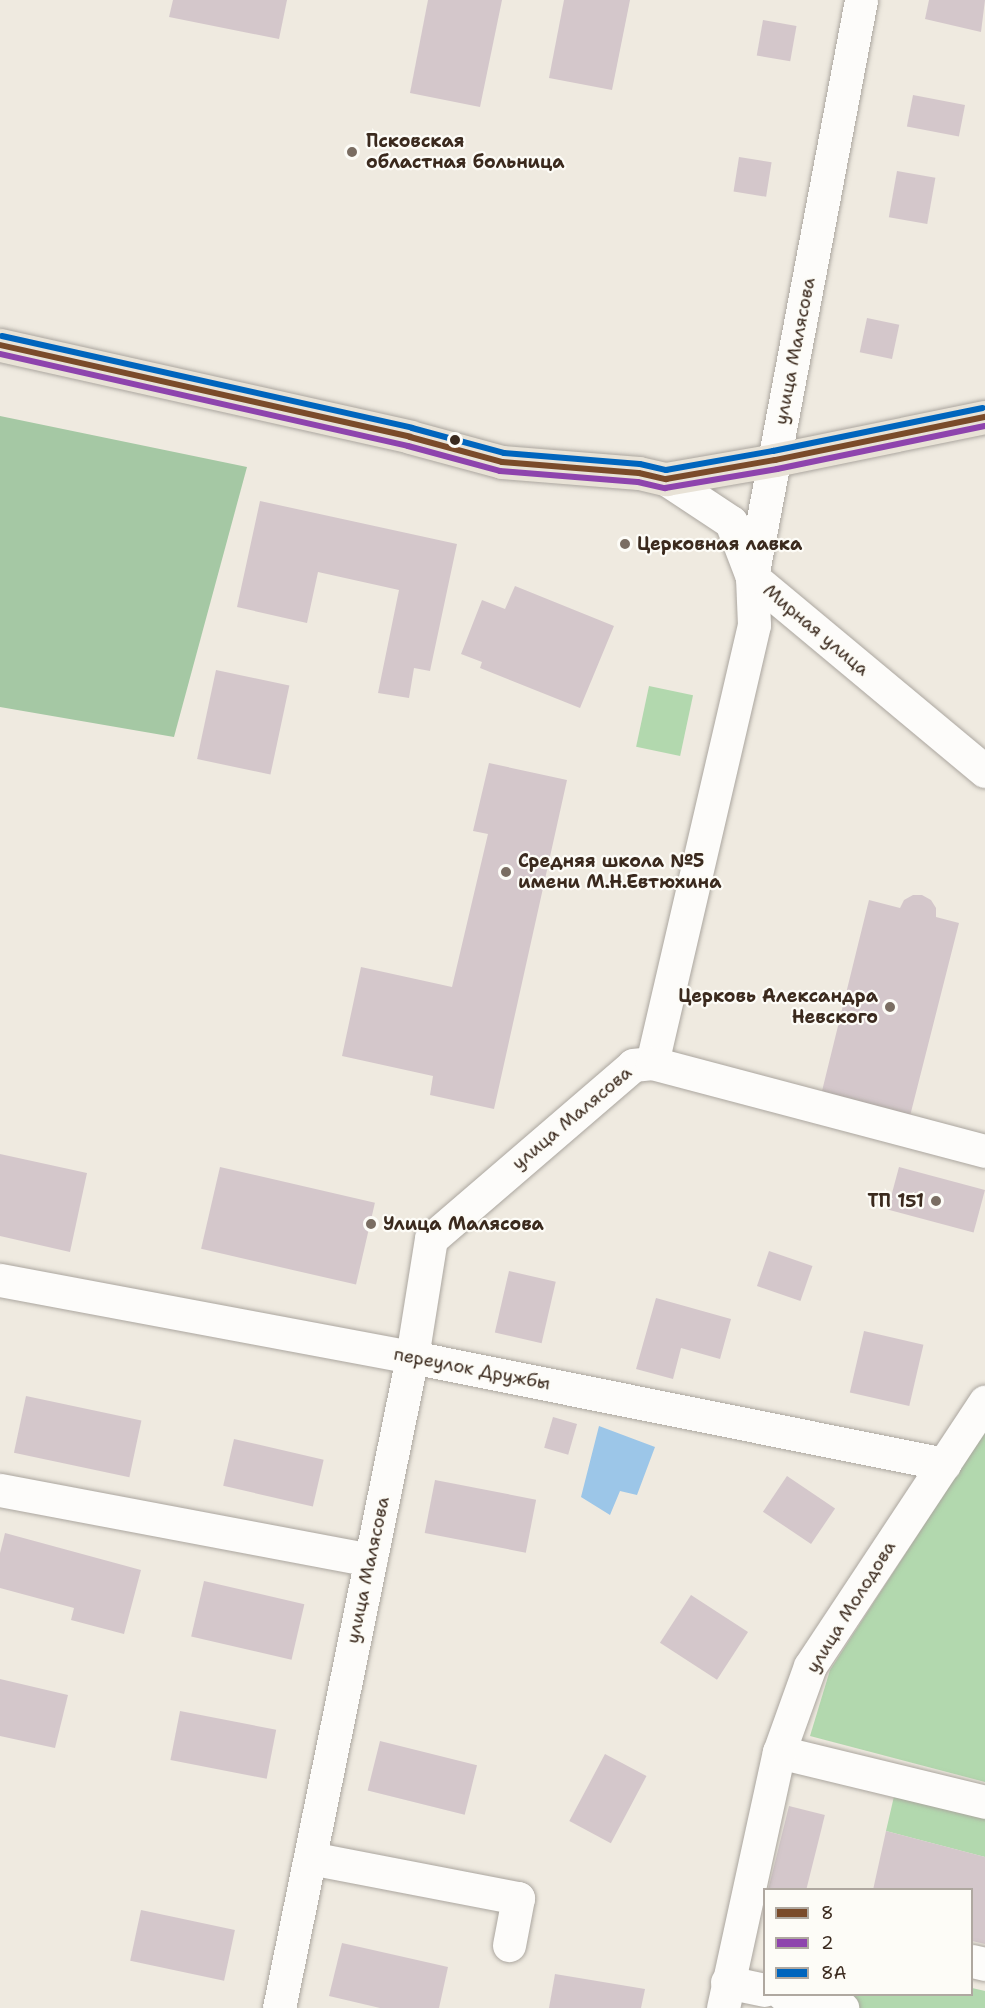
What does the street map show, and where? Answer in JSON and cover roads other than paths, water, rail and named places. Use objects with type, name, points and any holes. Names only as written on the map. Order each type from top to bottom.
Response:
[{"type":"main road","points":[[0,345],[410,437],[502,462],[639,473],[666,479],[775,460],[985,417]]},
{"type":"street","name":"улица Малясова","points":[[279,2008],[412,1357],[431,1239],[633,1065],[652,1063],[754,625],[752,577],[861,0]]},
{"type":"street","name":"Мирная улица","points":[[666,479],[732,522],[752,577],[985,771]]},
{"type":"street","points":[[652,1063],[985,1151]]},
{"type":"street","name":"переулок Дружбы","points":[[0,1280],[412,1357],[944,1464]]},
{"type":"street","name":"улица Молодова","points":[[725,1995],[779,1752],[810,1666],[985,1402]]},
{"type":"street","points":[[0,1490],[370,1560]]},
{"type":"street","points":[[779,1752],[985,1802]]},
{"type":"street","points":[[310,1858],[518,1898],[509,1945]]},
{"type":"street","points":[[725,1995],[763,1990]]},
{"type":"street","points":[[788,1996],[842,2008]]},
{"type":"water","points":[[599,1426],[655,1447],[637,1495],[620,1491],[610,1515],[581,1497]]},
{"type":"place","name":"Псковская областная больница","points":[[352,152]]},
{"type":"place","name":"Церковная лавка","points":[[625,544]]},
{"type":"place","name":"Средняя школа №5 имени М.Н.Евтюхина","points":[[506,872]]},
{"type":"place","name":"Церковь Александра Невского","points":[[890,1007]]},
{"type":"place","name":"ТП 151","points":[[936,1201]]},
{"type":"place","name":"Улица Малясова","points":[[371,1224]]}]
